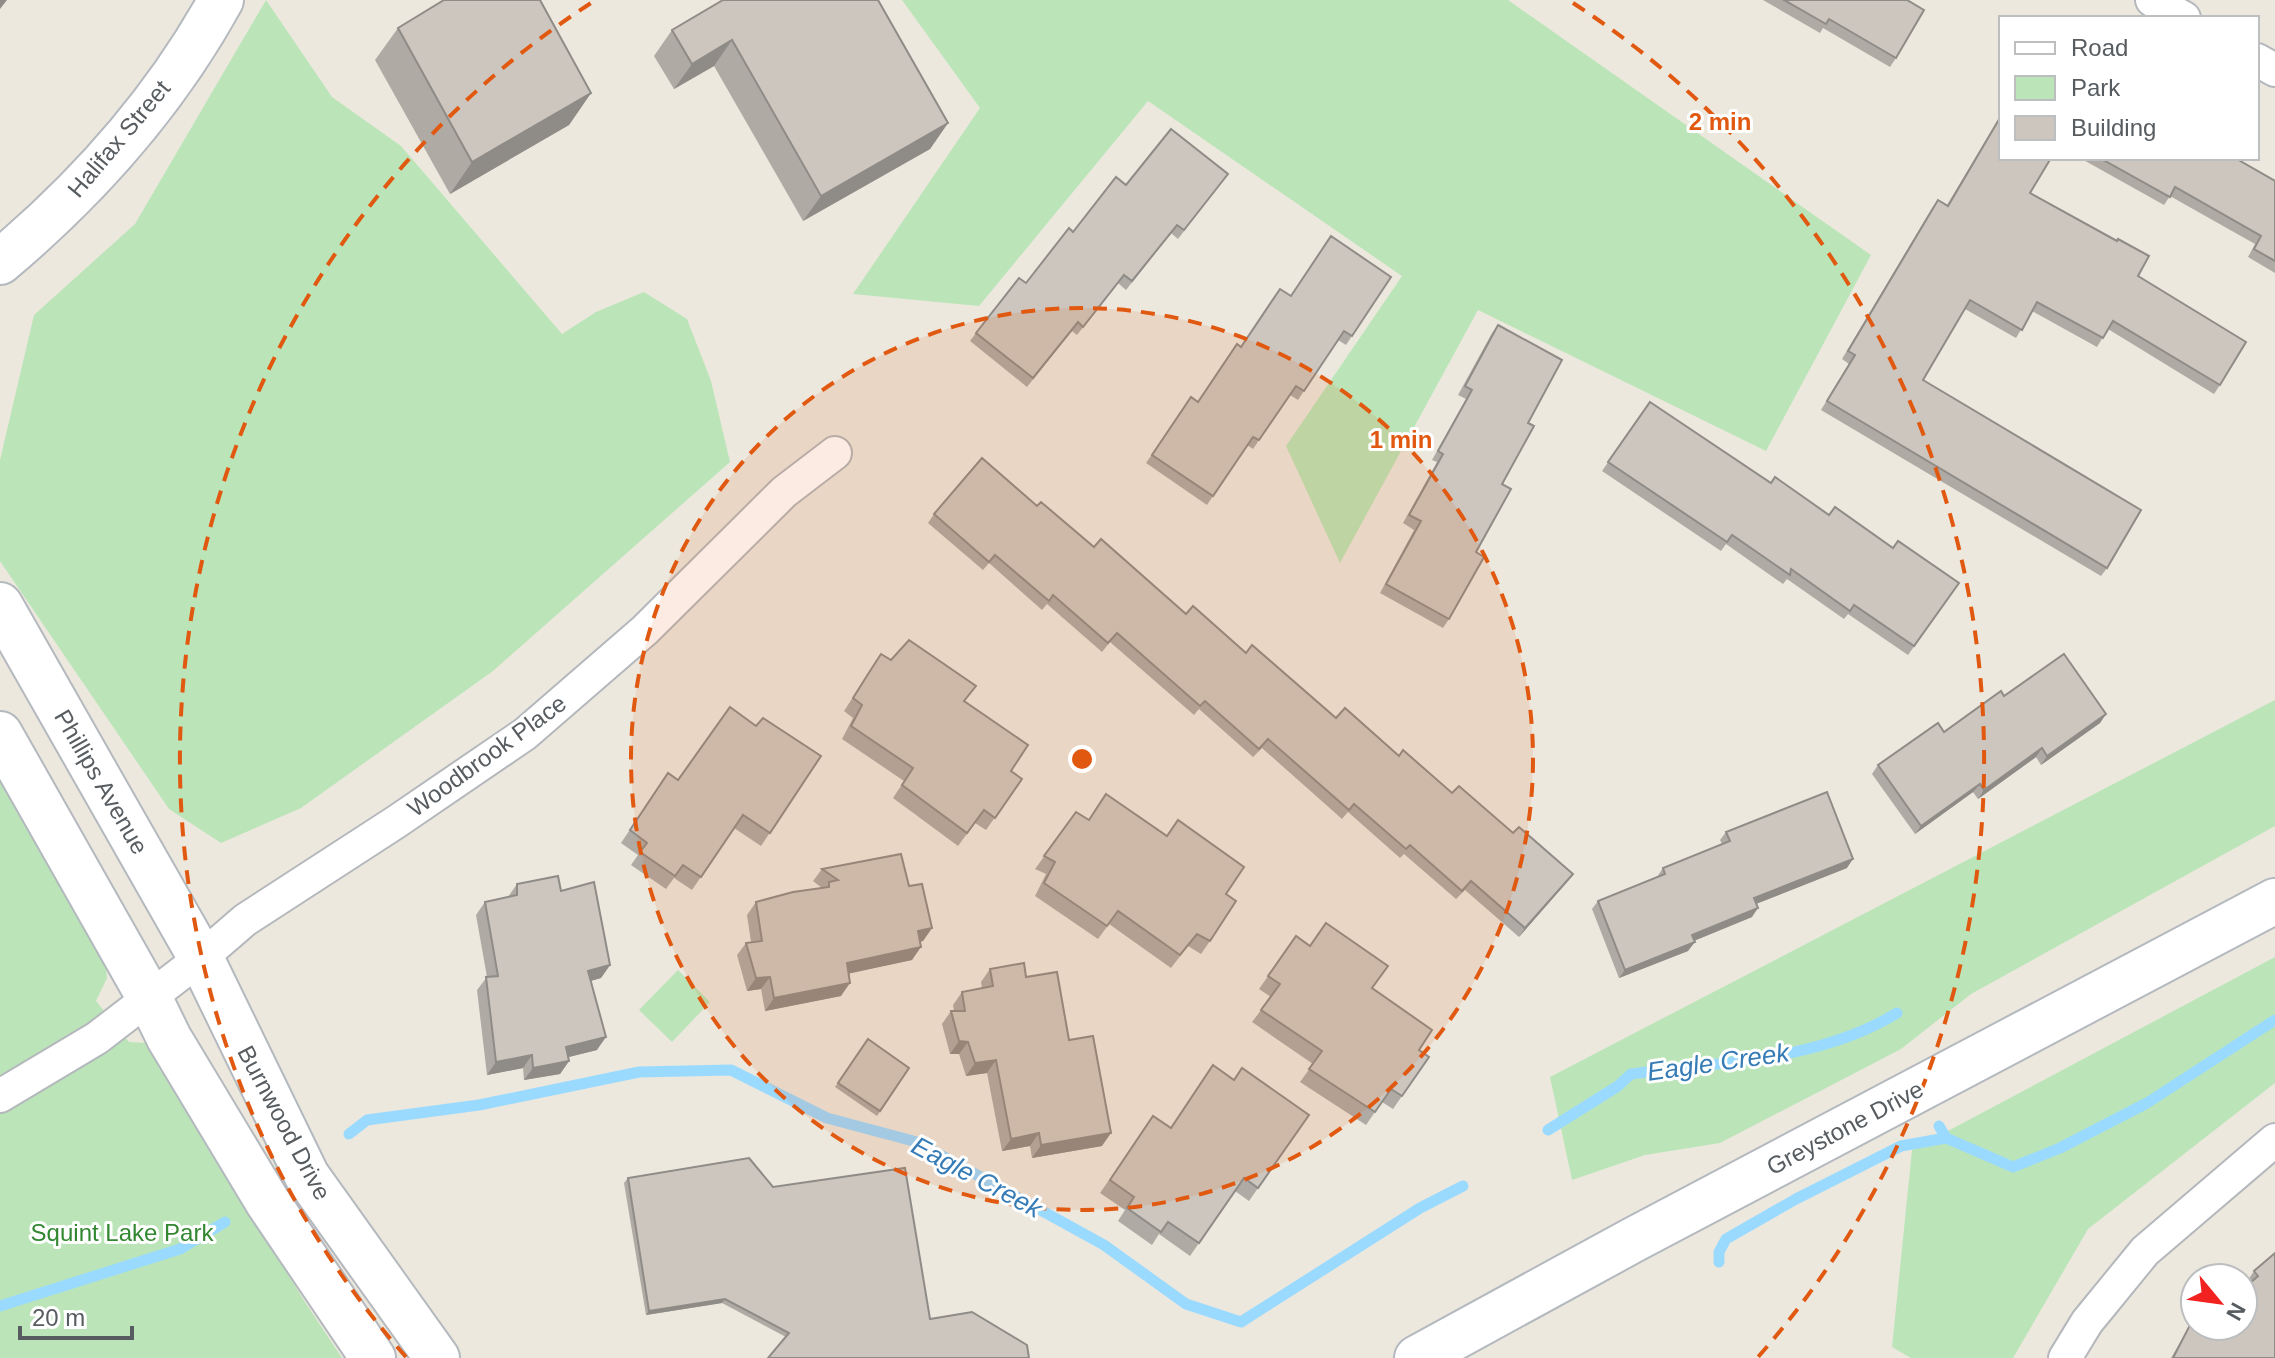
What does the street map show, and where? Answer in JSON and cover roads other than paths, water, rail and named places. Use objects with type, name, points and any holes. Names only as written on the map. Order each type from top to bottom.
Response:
[{"type":"street","name":"Halifax Street","points":[[0,262],[68,202],[144,115],[221,0]]},
{"type":"street","points":[[2152,0],[2180,16]]},
{"type":"street","name":"Woodbrook Place","points":[[149,997],[245,920],[525,734],[645,630],[784,492],[835,453]]},
{"type":"street","name":"Phillips Avenue","points":[[0,605],[201,958]]},
{"type":"street","points":[[0,734],[149,997],[97,1038],[0,1096]]},
{"type":"street","name":"Greystone Drive","points":[[1417,1358],[1633,1240],[2275,901]]},
{"type":"street","name":"Burnwood Drive","points":[[201,958],[307,1176],[437,1358]]},
{"type":"street","name":"Burnwood Drive","points":[[149,997],[169,1038],[267,1201],[373,1358]]},
{"type":"street","points":[[2065,1358],[2114,1285],[2145,1251],[2275,1140]]},
{"type":"waterway","name":"Eagle Creek","points":[[1548,1130],[1618,1086],[1631,1074],[1734,1062],[1802,1050],[1867,1029],[1897,1013]]},
{"type":"waterway","name":"Eagle Creek","points":[[1939,1126],[1946,1138],[2013,1167],[2060,1148],[2147,1103],[2275,1020]]},
{"type":"waterway","name":"Eagle Creek","points":[[349,1134],[367,1120],[479,1105],[639,1072],[731,1070],[827,1118],[917,1142],[1104,1245],[1186,1304],[1241,1322],[1420,1208],[1463,1186]]},
{"type":"waterway","points":[[1719,1262],[1719,1252],[1726,1239],[1796,1199],[1901,1146],[1946,1138]]},
{"type":"waterway","name":"Eagle Creek","points":[[0,1306],[180,1249],[225,1222]]},
{"type":"park label","name":"Squint Lake Park","points":[[122,1233]]}]
